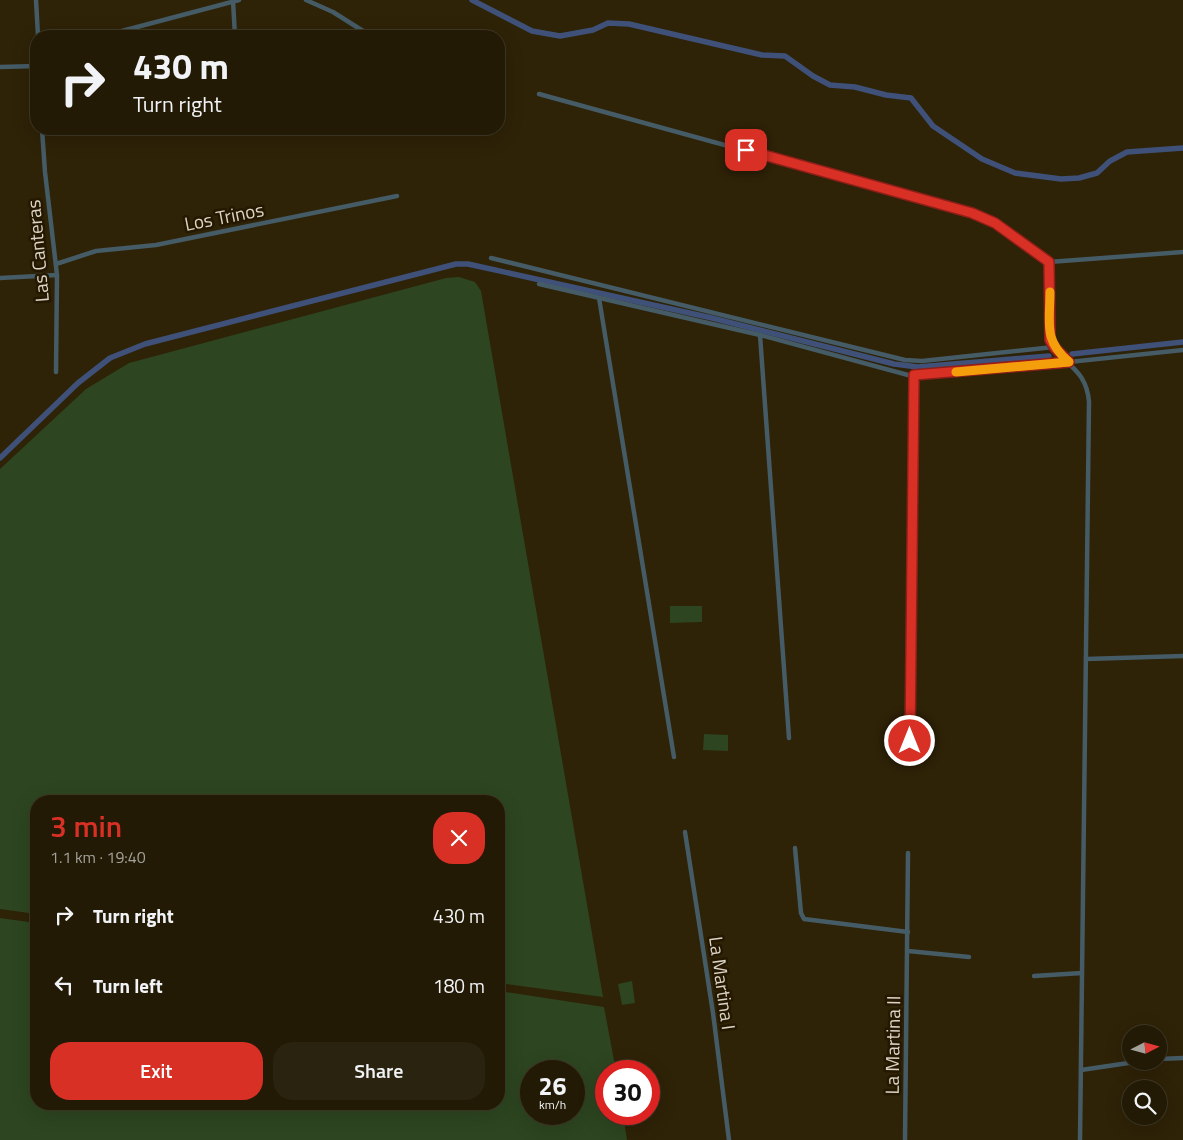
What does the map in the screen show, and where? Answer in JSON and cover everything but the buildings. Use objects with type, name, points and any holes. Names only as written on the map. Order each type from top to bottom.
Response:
[{"type":"street","points":[[36,0],[38,30]]},
{"type":"street","points":[[125,30],[239,0]]},
{"type":"street","points":[[306,0],[333,12],[362,30]]},
{"type":"street","points":[[233,1],[235,30]]},
{"type":"street","points":[[0,67],[30,66]]},
{"type":"street","points":[[539,94],[972,213],[995,223],[1049,262],[1183,252]]},
{"type":"street","name":"Las Canteras","points":[[42,135],[57,275],[56,372]]},
{"type":"street","name":"Los Trinos","points":[[56,264],[96,251],[156,245],[397,196]]},
{"type":"street","points":[[491,258],[905,360],[1054,347]]},
{"type":"street","points":[[1049,262],[1050,336],[1054,347],[1069,362],[1083,381],[1089,402],[1080,1140]]},
{"type":"street","points":[[0,278],[57,275]]},
{"type":"street","points":[[540,284],[760,335],[898,373],[914,375],[1183,350]]},
{"type":"street","points":[[599,298],[674,757]]},
{"type":"street","points":[[760,335],[789,738]]},
{"type":"street","points":[[910,760],[914,375]]},
{"type":"street","points":[[1086,659],[1183,656]]},
{"type":"street","name":"La Martina I","points":[[685,832],[713,1013],[729,1140]]},
{"type":"street","points":[[795,848],[801,913],[804,918],[908,932]]},
{"type":"street","name":"La Martina II","points":[[905,1140],[908,853]]},
{"type":"street","points":[[908,951],[969,957]]},
{"type":"street","points":[[1034,976],[1082,973]]},
{"type":"street","points":[[1168,1059],[1183,1058]]},
{"type":"street","points":[[1081,1070],[1122,1064]]},
{"type":"green space","points":[[459,277],[475,282],[481,291],[603,997],[505,984],[505,795],[30,795],[30,913],[0,909],[0,469],[86,389],[129,363],[446,278]]},
{"type":"green space","points":[[670,606],[702,606],[702,622],[670,623]]},
{"type":"green space","points":[[704,734],[728,735],[728,751],[703,750]]},
{"type":"green space","points":[[0,918],[30,922],[30,1110],[505,1110],[505,992],[604,1007],[614,1060],[595,1060],[595,1125],[625,1125],[627,1140],[0,1140]]},
{"type":"green space","points":[[632,981],[635,1003],[622,1005],[618,984]]},
{"type":"waterway","points":[[472,0],[532,31],[560,36],[593,30],[608,23],[629,24],[762,55],[785,56],[813,76],[830,85],[855,87],[886,95],[911,98],[933,126],[982,159],[1015,173],[1061,179],[1079,178],[1097,173],[1110,161],[1127,152],[1183,148]]},
{"type":"waterway","points":[[0,458],[78,383],[110,358],[145,344],[456,264],[468,264],[712,318],[894,364],[918,367],[1049,356]]},
{"type":"waterway","points":[[1072,354],[1183,342]]},
{"type":"slow traffic","points":[[956,372],[1069,362],[1060,355],[1050,340],[1050,292]]},
{"type":"route","points":[[746,150],[972,213],[995,223],[1049,262],[1050,340],[1060,355],[1069,362],[914,375],[910,741]]}]
